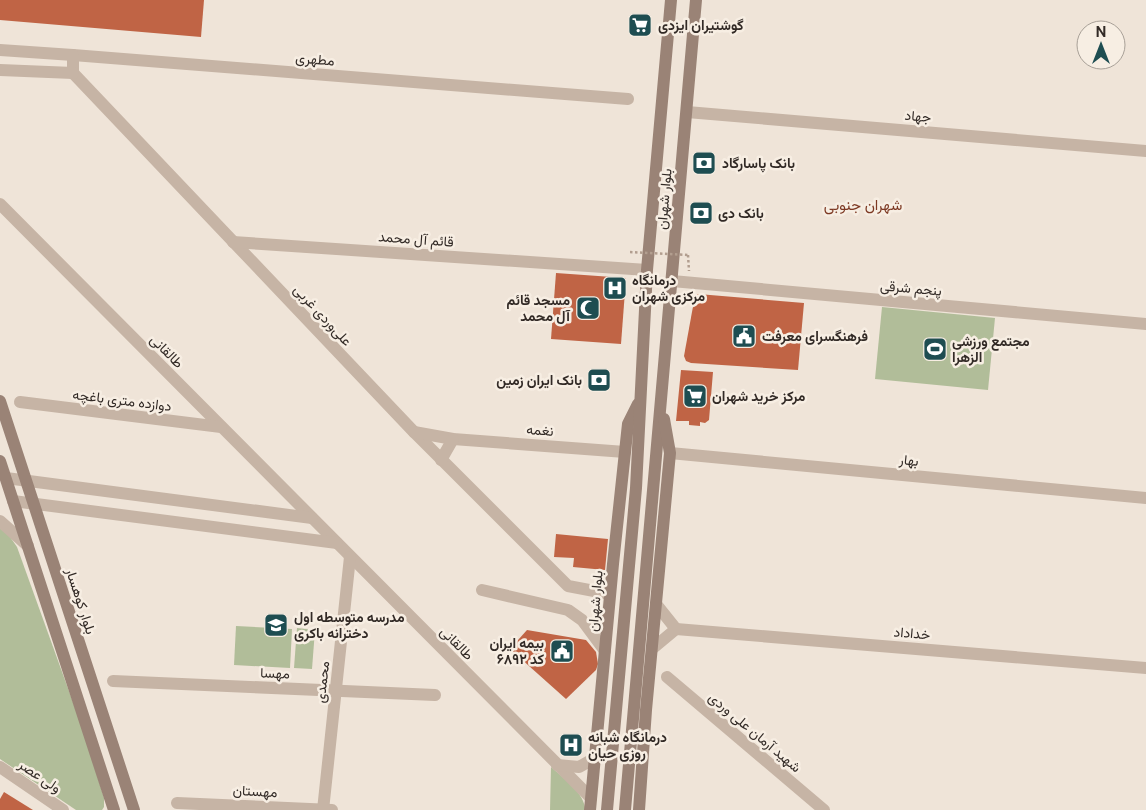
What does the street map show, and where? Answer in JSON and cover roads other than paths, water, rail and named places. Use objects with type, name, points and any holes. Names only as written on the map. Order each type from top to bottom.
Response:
[{"type":"main road","name":"بلوار شهران","points":[[607,810],[636,488],[648,270],[671,0]]},
{"type":"main road","name":"بلوار شهران","points":[[625,810],[696,0]]},
{"type":"main road","name":"بلوار شهران","points":[[591,804],[628,424],[641,398]]},
{"type":"main road","name":"بلوار کوهسار","points":[[0,401],[134,810]]},
{"type":"main road","name":"بلوار شهران","points":[[639,810],[670,453],[661,401]]},
{"type":"main road","points":[[0,461],[114,810]]},
{"type":"street","name":"مطهری","points":[[0,50],[628,99]]},
{"type":"street","points":[[0,70],[72,72],[73,55]]},
{"type":"street","name":"علی‌وردی غربی","points":[[72,72],[441,460],[568,586]]},
{"type":"street","name":"جهاد","points":[[687,112],[1146,151]]},
{"type":"street","name":"طالقانی","points":[[0,204],[557,765],[591,804]]},
{"type":"street","name":"قائم آل محمد","points":[[233,242],[648,270]]},
{"type":"street","name":"پنجم شرقی","points":[[672,281],[1146,324]]},
{"type":"street","name":"دوازده متری باغچه","points":[[20,402],[222,427]]},
{"type":"street","name":"نغمه","points":[[414,432],[453,439],[625,452]]},
{"type":"street","points":[[441,460],[453,439]]},
{"type":"street","name":"بهار","points":[[670,453],[1146,498]]},
{"type":"street","points":[[6,478],[312,518]]},
{"type":"street","points":[[13,501],[336,543]]},
{"type":"street","points":[[0,521],[28,546]]},
{"type":"street","name":"محمدی","points":[[323,810],[350,557]]},
{"type":"street","points":[[558,607],[568,586],[610,594]]},
{"type":"street","points":[[482,590],[568,610],[582,620],[605,651]]},
{"type":"street","points":[[652,649],[673,632],[656,604]]},
{"type":"street","name":"خداداد","points":[[673,632],[1146,668]]},
{"type":"street","name":"شهید آرمان علی وردی","points":[[667,677],[824,810]]},
{"type":"street","name":"مهسا","points":[[113,682],[435,695]]},
{"type":"street","points":[[557,765],[579,767],[595,758]]},
{"type":"street","name":"ولی عصر","points":[[0,768],[63,810]]},
{"type":"street","points":[[107,810],[110,794]]},
{"type":"street","name":"مهستان","points":[[177,802],[332,810]]},
{"type":"place","name":"گوشتیران ایزدی","points":[[640,25]]},
{"type":"place","name":"بانک پاسارگاد","points":[[704,163]]},
{"type":"place","name":"بانک دی","points":[[701,213]]},
{"type":"place","name":"درمانگاه مرکزی شهران","points":[[615,288]]},
{"type":"place","name":"مسجد قائم آل محمد","points":[[588,308]]},
{"type":"place","name":"فرهنگسرای معرفت","points":[[744,336]]},
{"type":"place","name":"مجتمع ورزشی الزهرا","points":[[935,349]]},
{"type":"place","name":"بانک ایران زمین","points":[[599,380]]},
{"type":"place","name":"مرکز خرید شهران","points":[[695,396]]},
{"type":"place","name":"مدرسه متوسطه اول دخترانه باکری","points":[[276,625]]},
{"type":"place","name":"بیمه ایران کد ۶۸۹۲","points":[[562,651]]},
{"type":"place","name":"درمانگاه شبانه روزی حیان","points":[[571,745]]},
{"type":"district","name":"شهران جنوبی","points":[[863,205]]}]
